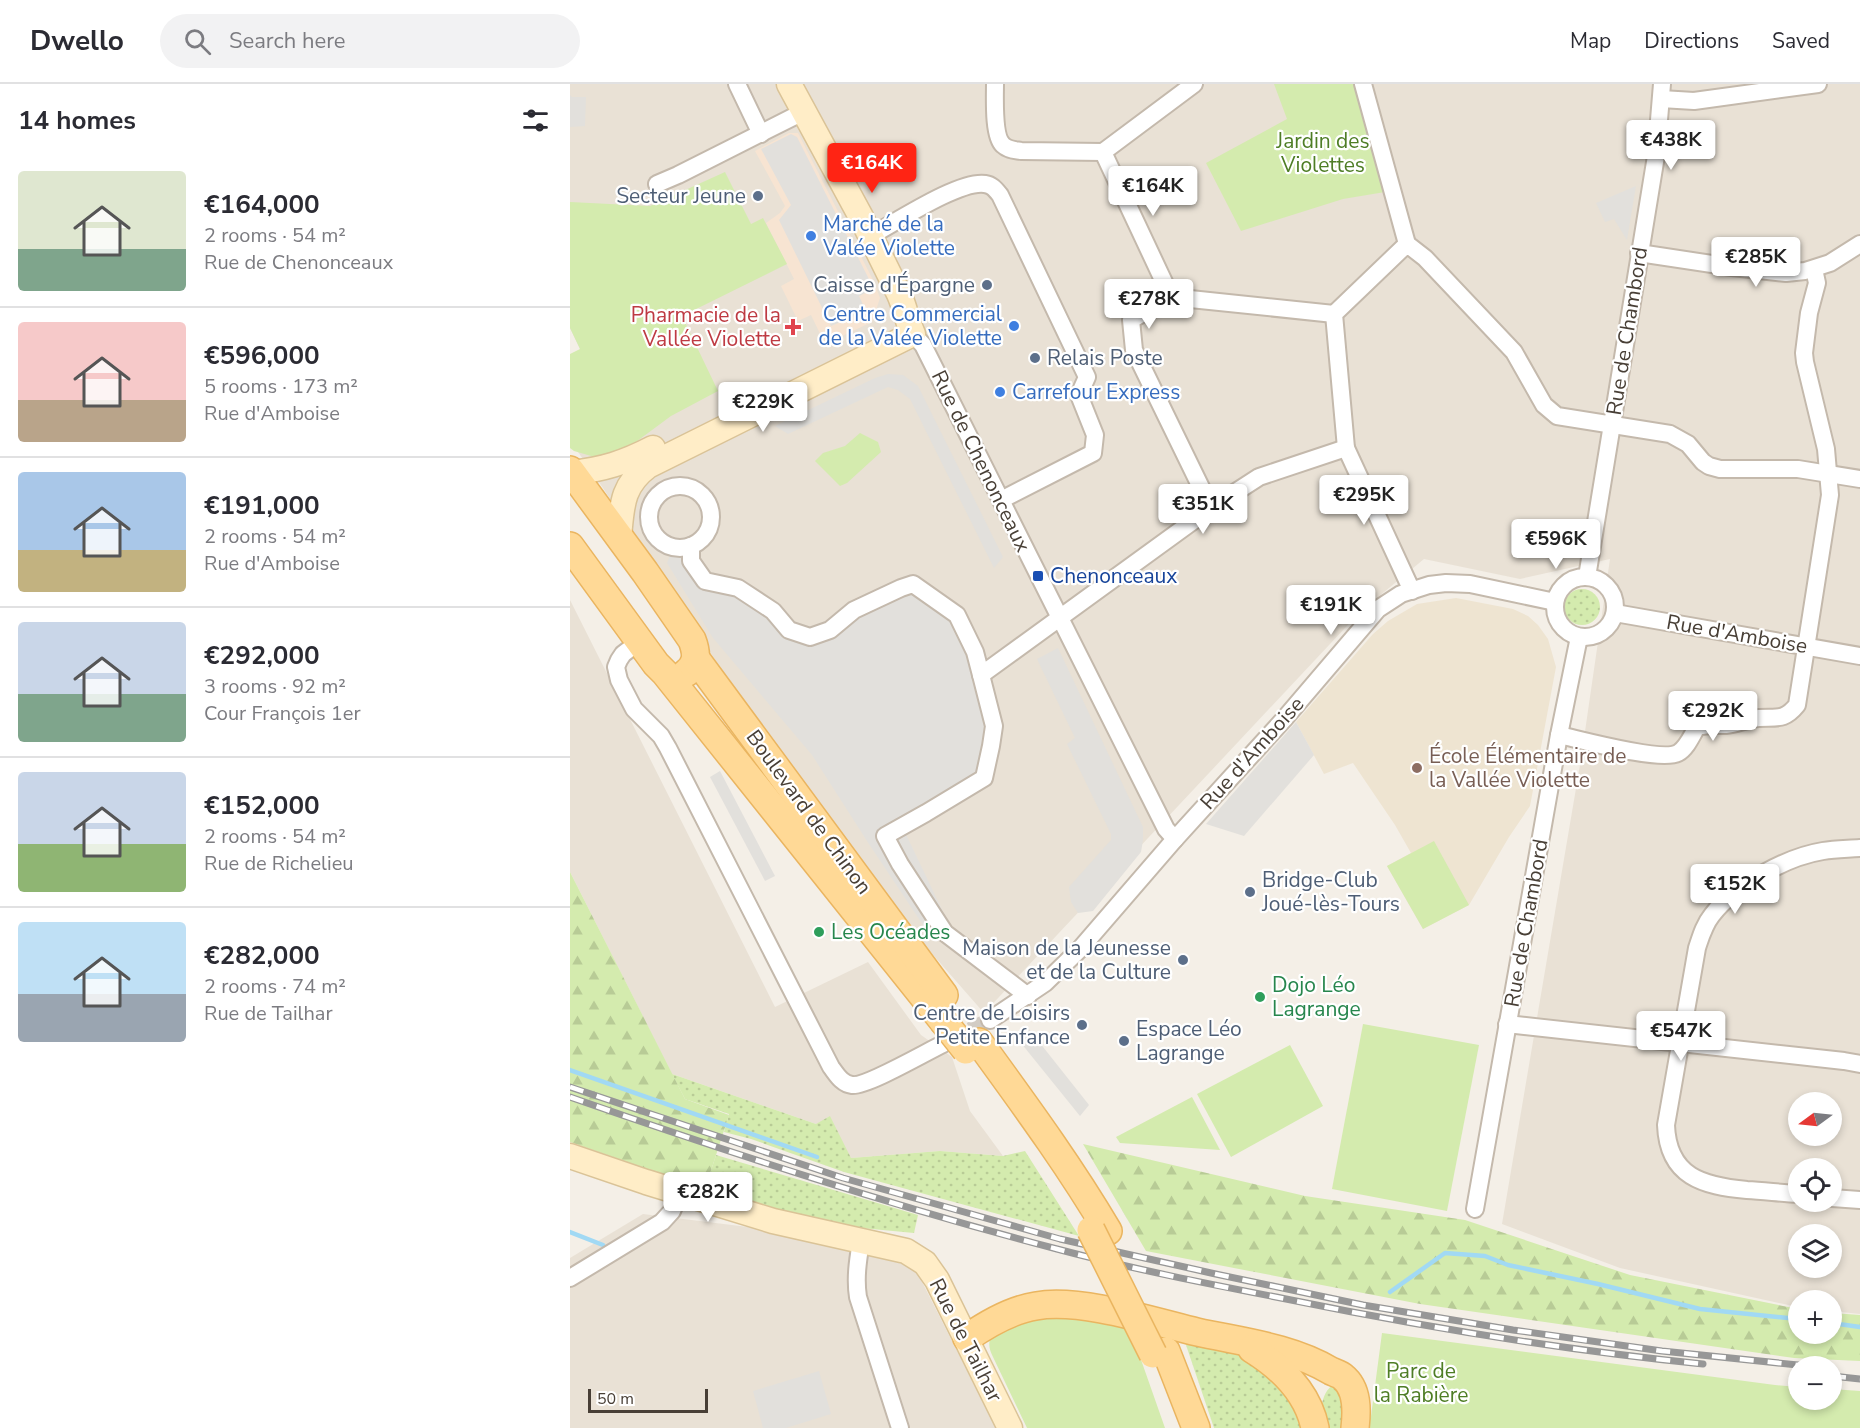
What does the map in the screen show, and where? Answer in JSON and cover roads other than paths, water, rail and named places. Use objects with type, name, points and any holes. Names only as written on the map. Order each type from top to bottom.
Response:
[{"type":"main road","name":"Boulevard de Chinon","points":[[571,471],[687,632],[694,647],[696,659],[963,1032],[1034,1141],[1099,1230],[1120,1286],[1159,1353]]},
{"type":"main road","name":"Boulevard de Chinon","points":[[570,546],[656,664],[963,1032]]},
{"type":"main road","points":[[665,673],[683,674],[691,669],[696,659]]},
{"type":"main road","points":[[967,1338],[982,1327],[1018,1310],[1037,1305],[1065,1304],[1116,1313],[1238,1341],[1294,1354],[1317,1362],[1344,1377],[1350,1385],[1357,1406],[1355,1428]]},
{"type":"main road","points":[[1238,1341],[1282,1371],[1299,1391],[1313,1420]]},
{"type":"main road","points":[[1159,1353],[1181,1428]]},
{"type":"main road","points":[[1159,1353],[1196,1428]]},
{"type":"main road","points":[[1313,1420],[1320,1388],[1334,1372]]},
{"type":"street","points":[[737,84],[761,134]]},
{"type":"street","name":"Rue de Chenonceaux","points":[[789,84],[870,236],[905,306],[910,327],[924,345],[1166,829],[1175,838]]},
{"type":"street","points":[[995,84],[997,131],[1003,146],[1021,151],[1103,152],[1194,84]]},
{"type":"street","points":[[1364,84],[1407,244],[1425,258],[1514,352],[1550,412],[1557,417],[1670,434],[1681,438],[1703,462],[1720,469],[1798,469],[1860,479]]},
{"type":"street","points":[[1662,92],[1694,101],[1818,84]]},
{"type":"street","name":"Rue de Chambord","points":[[1587,577],[1656,156],[1662,92]]},
{"type":"street","points":[[657,184],[803,112]]},
{"type":"street","points":[[1103,152],[1172,297]]},
{"type":"street","points":[[870,236],[949,192],[964,187],[986,184],[993,187],[1000,195],[1087,377],[1079,395],[1095,435],[1093,453],[1001,500]]},
{"type":"street","points":[[1211,508],[1134,350],[1131,320],[1172,297],[1334,314],[1407,244]]},
{"type":"street","points":[[1640,253],[1764,272],[1786,273],[1814,269],[1830,263],[1860,244]]},
{"type":"street","points":[[1560,735],[1642,753],[1672,756],[1681,752],[1697,727],[1759,718],[1776,719],[1790,713],[1797,705],[1830,495],[1826,449],[1804,353],[1809,313],[1817,283],[1814,269]]},
{"type":"street","points":[[1334,314],[1347,448],[1412,591]]},
{"type":"street","points":[[571,471],[606,468],[626,462],[897,326],[910,327]]},
{"type":"street","points":[[619,537],[624,496],[633,478],[640,472],[659,460],[751,424],[910,327]]},
{"type":"street","points":[[981,675],[1211,508],[1259,477],[1347,448]]},
{"type":"street","points":[[691,546],[691,561],[705,581],[738,588],[773,611],[789,630],[810,637],[830,630],[854,610],[913,584],[957,615],[972,644],[993,726],[984,778],[885,836],[900,864],[945,933],[1028,996]]},
{"type":"street","points":[[1587,577],[1606,585],[1614,599],[1615,613],[1611,624],[1604,631],[1594,637],[1579,637],[1567,632],[1561,626],[1556,614],[1555,602],[1559,592],[1567,583],[1587,577]]},
{"type":"street","name":"Rue d'Amboise","points":[[963,1032],[1028,996],[1046,983],[1080,949],[1175,838],[1285,718],[1369,617],[1390,600],[1412,591],[1446,583],[1470,584],[1555,602]]},
{"type":"street","name":"Rue d'Amboise","points":[[1615,613],[1860,656]]},
{"type":"street","name":"Rue de Chambord","points":[[1476,1209],[1579,637]]},
{"type":"street","points":[[640,641],[619,660],[616,667],[619,680],[634,709],[661,736],[668,748],[831,1067],[842,1081],[850,1085],[865,1083],[963,1032]]},
{"type":"street","points":[[1788,1193],[1714,1185],[1690,1176],[1681,1169],[1669,1149],[1666,1125],[1697,948],[1706,924],[1725,900],[1783,862],[1822,851],[1860,848]]},
{"type":"street","points":[[1508,1024],[1860,1064]]},
{"type":"street","name":"Rue de Tailhar","points":[[570,1156],[773,1221],[906,1251],[925,1263],[937,1280],[1010,1428]]},
{"type":"street","points":[[570,1278],[662,1222],[672,1210],[680,1192]]},
{"type":"street","points":[[1842,1199],[1860,1200]]},
{"type":"street","points":[[861,1241],[856,1284],[858,1297],[900,1428]]},
{"type":"waterway","points":[[570,1070],[817,1157]]},
{"type":"waterway","points":[[570,1232],[603,1245]]},
{"type":"waterway","points":[[1390,1292],[1445,1253],[1485,1256],[1508,1265],[1700,1309],[1788,1318]]},
{"type":"waterway","points":[[1842,1324],[1860,1327]]},
{"type":"tunnel","points":[[949,1041],[990,1020]]},
{"type":"railway","points":[[570,1087],[843,1178],[1060,1239],[1363,1305],[1513,1330],[1662,1351],[1788,1364]]},
{"type":"railway","points":[[570,1097],[873,1197],[1114,1263],[1228,1288],[1442,1328],[1546,1345],[1703,1364]]},
{"type":"railway","points":[[1842,1377],[1860,1379]]},
{"type":"place","name":"Secteur Jeune","points":[[758,196]]},
{"type":"place","name":"Marché de la Valée Violette","points":[[811,236]]},
{"type":"place","name":"Caisse d'Épargne","points":[[987,285]]},
{"type":"place","name":"Centre Commercial de la Valée Violette","points":[[1014,326]]},
{"type":"place","name":"Pharmacie de la Vallée Violette","points":[[793,327]]},
{"type":"place","name":"Relais Poste","points":[[1035,358]]},
{"type":"place","name":"Carrefour Express","points":[[1000,392]]},
{"type":"place","name":"Chenonceaux","points":[[1038,576]]},
{"type":"place","name":"École Élémentaire de la Vallée Violette","points":[[1417,768]]},
{"type":"place","name":"Bridge-Club Joué-lès-Tours","points":[[1250,892]]},
{"type":"place","name":"Les Océades","points":[[819,932]]},
{"type":"place","name":"Maison de la Jeunesse et de la Culture","points":[[1183,960]]},
{"type":"place","name":"Dojo Léo Lagrange","points":[[1260,997]]},
{"type":"place","name":"Centre de Loisirs Petite Enfance","points":[[1082,1025]]},
{"type":"place","name":"Espace Léo Lagrange","points":[[1124,1041]]},
{"type":"park label","name":"Jardin des Violettes","points":[[1323,153]]},
{"type":"park label","name":"Parc de la Rabière","points":[[1421,1383]]}]
